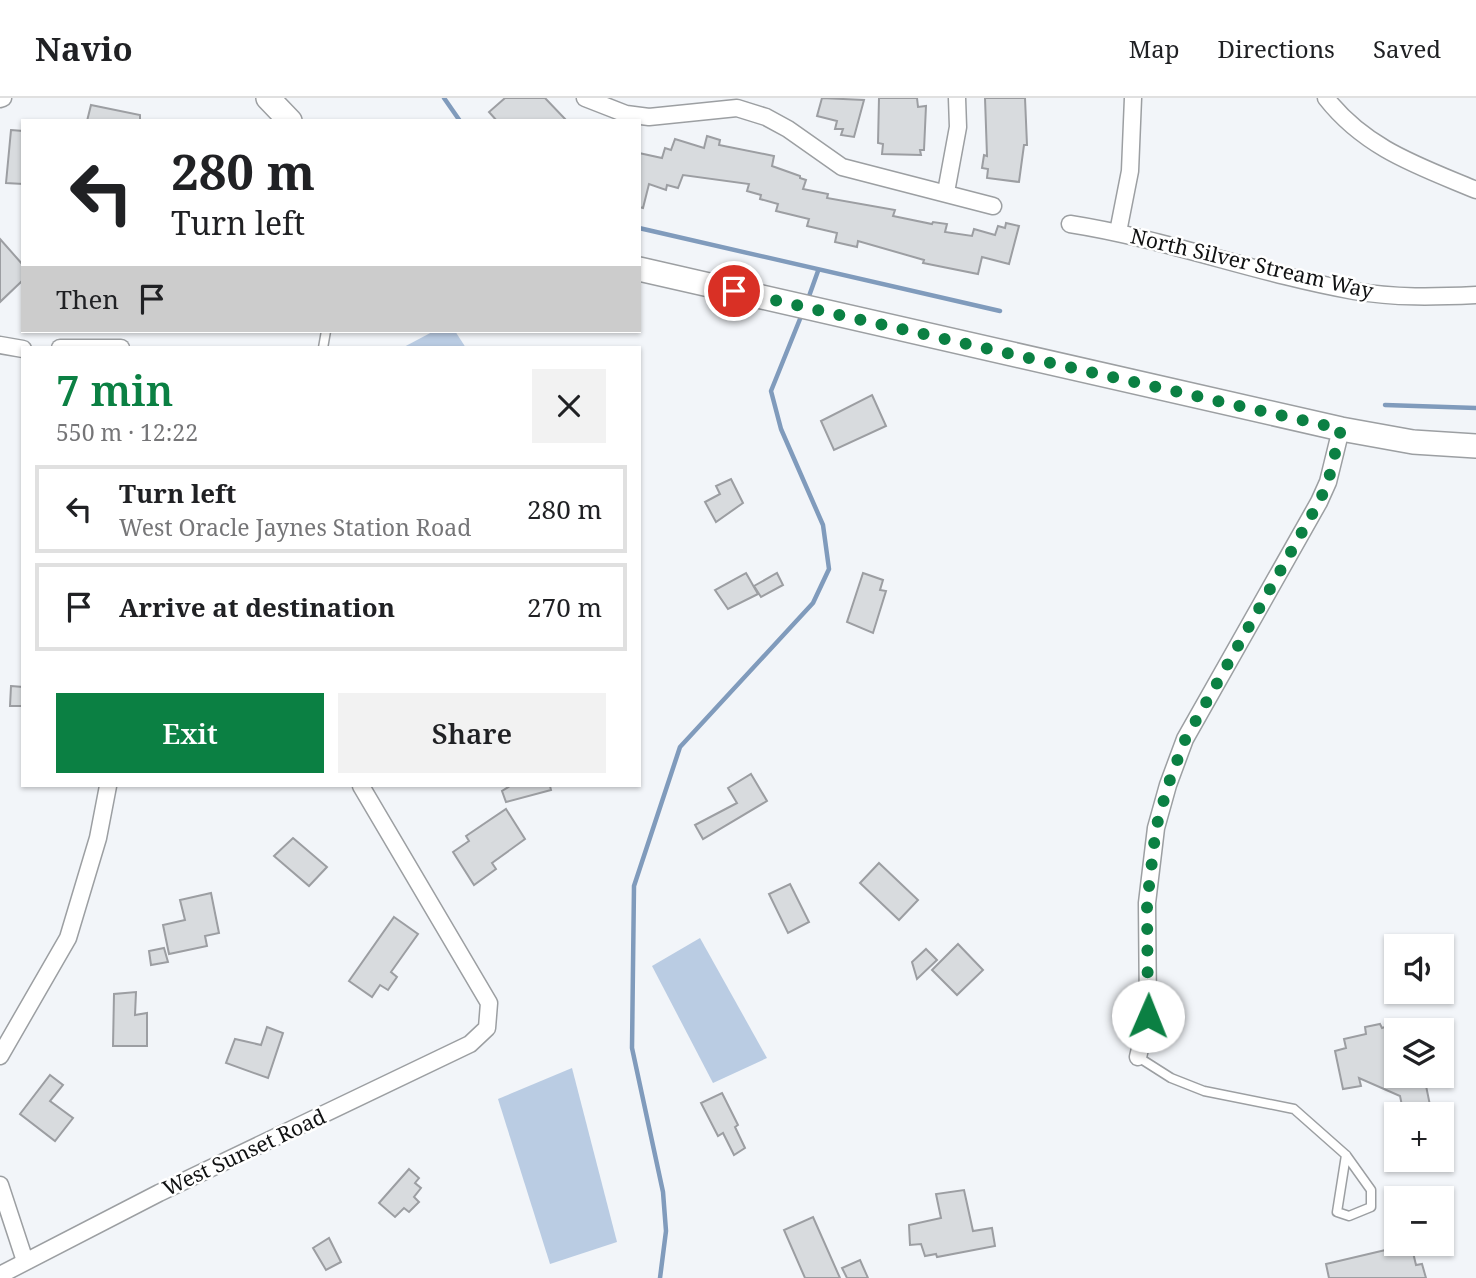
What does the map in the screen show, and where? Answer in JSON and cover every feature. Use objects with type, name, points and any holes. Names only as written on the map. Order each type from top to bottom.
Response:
[{"type":"street","points":[[268,98],[288,119]]},
{"type":"street","points":[[585,98],[626,114],[649,117],[737,108],[766,117],[788,128],[842,167],[993,206]]},
{"type":"street","points":[[946,192],[958,127],[957,98]]},
{"type":"street","points":[[1118,232],[1129,172],[1133,98]]},
{"type":"street","points":[[1326,98],[1357,128],[1397,158],[1476,190]]},
{"type":"street","name":"North Silver Stream Way","points":[[1070,224],[1118,232],[1354,291],[1416,298],[1476,295]]},
{"type":"street","points":[[641,269],[1341,429],[1413,442],[1476,446]]},
{"type":"street","points":[[0,345],[21,349]]},
{"type":"street","points":[[1138,1056],[1148,1016],[1147,903],[1156,828],[1168,785],[1185,740],[1319,502],[1328,482],[1341,429]]},
{"type":"street","points":[[0,1056],[68,938],[98,838],[108,787]]},
{"type":"street","name":"West Sunset Road","points":[[0,1275],[159,1193],[470,1044],[487,1028],[489,1003],[362,787]]},
{"type":"street","points":[[0,1185],[25,1261]]},
{"type":"lane","points":[[1138,1056],[1171,1078],[1204,1091],[1294,1108],[1346,1155],[1371,1190],[1371,1207],[1349,1216],[1337,1212],[1336,1202],[1346,1155]]},
{"type":"shaded area","points":[[430,333],[456,333],[465,346],[406,346]]},
{"type":"shaded area","points":[[700,938],[767,1058],[713,1083],[652,966]]},
{"type":"shaded area","points":[[572,1068],[617,1242],[550,1264],[498,1099]]},
{"type":"building","points":[[505,98],[545,98],[565,119],[495,119],[489,112]]},
{"type":"building","points":[[822,98],[864,100],[854,137],[841,135],[843,129],[835,129],[837,121],[817,116]]},
{"type":"building","points":[[879,98],[917,98],[918,107],[926,106],[924,150],[920,150],[921,155],[882,154],[883,144],[878,143]]},
{"type":"building","points":[[985,98],[1025,98],[1027,145],[1024,145],[1019,182],[987,178],[988,169],[982,168],[984,155],[987,156]]},
{"type":"building","points":[[91,105],[140,115],[140,119],[88,119]]},
{"type":"building","points":[[11,130],[21,131],[21,184],[6,183]]},
{"type":"building","points":[[707,136],[720,140],[719,145],[774,156],[772,166],[806,180],[803,189],[828,194],[827,198],[895,210],[893,216],[932,224],[947,224],[945,232],[972,236],[974,229],[995,235],[998,226],[1005,228],[1006,223],[1019,226],[1009,264],[982,257],[978,274],[923,263],[924,260],[858,241],[857,247],[835,242],[837,233],[807,226],[809,219],[776,211],[778,204],[760,199],[761,195],[747,191],[749,184],[683,175],[678,188],[667,185],[666,190],[649,184],[641,208],[641,153],[662,158],[665,148],[671,150],[675,139],[704,148]]},
{"type":"building","points":[[0,239],[21,263],[21,282],[0,302]]},
{"type":"building","points":[[872,395],[886,426],[834,450],[821,421]]},
{"type":"building","points":[[731,479],[743,503],[716,522],[705,502],[720,494],[716,486]]},
{"type":"building","points":[[746,573],[758,594],[728,609],[715,590]]},
{"type":"building","points":[[777,573],[783,585],[761,597],[754,586]]},
{"type":"building","points":[[863,573],[883,580],[880,590],[886,591],[873,633],[847,622]]},
{"type":"building","points":[[11,686],[21,687],[21,706],[10,706]]},
{"type":"building","points":[[751,774],[767,801],[703,839],[695,825],[737,803],[728,788]]},
{"type":"building","points":[[508,787],[550,787],[551,790],[506,802],[502,791]]},
{"type":"building","points":[[506,809],[525,839],[492,863],[496,869],[474,885],[453,852],[469,841],[466,836]]},
{"type":"building","points":[[293,838],[327,867],[309,886],[274,856]]},
{"type":"building","points":[[879,863],[918,900],[899,920],[860,883]]},
{"type":"building","points":[[790,884],[809,922],[788,933],[769,894]]},
{"type":"building","points":[[211,893],[219,933],[205,936],[207,946],[169,954],[163,925],[185,920],[180,900]]},
{"type":"building","points":[[394,917],[418,934],[391,972],[397,977],[388,990],[380,985],[372,997],[349,981]]},
{"type":"building","points":[[958,944],[983,970],[957,995],[932,970]]},
{"type":"building","points":[[164,948],[168,962],[151,965],[149,951]]},
{"type":"building","points":[[926,949],[937,960],[917,979],[912,962]]},
{"type":"building","points":[[136,992],[135,1015],[147,1013],[147,1046],[113,1046],[114,994]]},
{"type":"building","points":[[1380,1024],[1384,1027],[1384,1088],[1426,1088],[1429,1102],[1401,1102],[1400,1096],[1359,1078],[1361,1086],[1343,1089],[1335,1051],[1346,1048],[1344,1039],[1366,1034],[1365,1027]]},
{"type":"building","points":[[267,1027],[283,1033],[268,1078],[226,1063],[235,1039],[261,1045]]},
{"type":"building","points":[[50,1075],[63,1085],[50,1101],[73,1118],[55,1141],[20,1114]]},
{"type":"building","points":[[722,1093],[738,1125],[735,1127],[745,1148],[734,1155],[723,1133],[718,1136],[701,1103]]},
{"type":"building","points":[[409,1169],[419,1178],[415,1183],[421,1188],[414,1197],[419,1202],[409,1212],[404,1208],[395,1217],[379,1203]]},
{"type":"building","points":[[964,1190],[973,1231],[992,1228],[995,1246],[937,1257],[936,1254],[925,1256],[921,1244],[910,1245],[909,1225],[941,1218],[936,1194]]},
{"type":"building","points":[[813,1217],[840,1278],[805,1278],[784,1230]]},
{"type":"building","points":[[329,1238],[341,1262],[326,1270],[313,1248]]},
{"type":"building","points":[[1384,1250],[1384,1256],[1414,1256],[1416,1265],[1422,1264],[1426,1278],[1329,1278],[1326,1264]]},
{"type":"building","points":[[860,1260],[868,1278],[847,1278],[842,1268]]},
{"type":"waterway","points":[[444,98],[459,119]]},
{"type":"waterway","points":[[641,228],[1000,311]]},
{"type":"waterway","points":[[808,299],[818,271]]},
{"type":"waterway","points":[[660,1278],[666,1231],[663,1192],[632,1048],[634,886],[680,747],[813,603],[829,569],[823,525],[781,429],[771,391],[802,314]]},
{"type":"waterway","points":[[1385,405],[1476,408]]},
{"type":"route","points":[[734,291],[1341,429],[1328,482],[1319,502],[1263,597],[1185,740],[1168,785],[1156,828],[1147,903],[1148,1016]]}]
